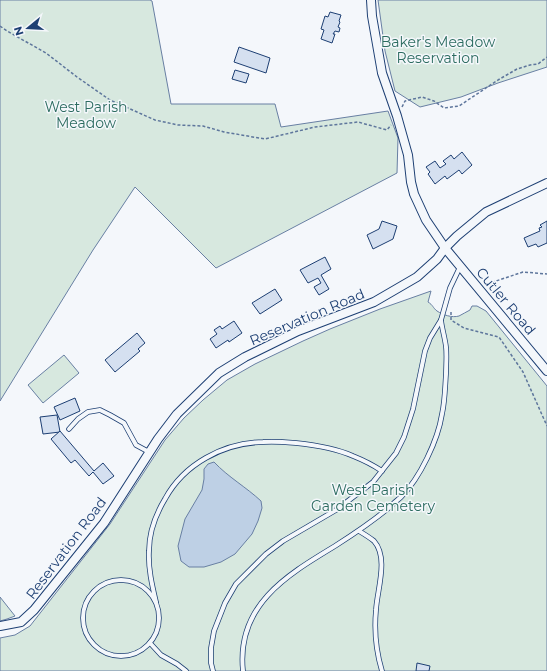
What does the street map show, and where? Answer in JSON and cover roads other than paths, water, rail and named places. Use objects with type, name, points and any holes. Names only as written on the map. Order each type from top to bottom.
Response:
[{"type":"street","points":[[371,0],[372,16],[382,73],[397,116],[408,155],[414,194],[426,220],[445,248]]},
{"type":"street","name":"Reservation Road","points":[[0,626],[7,626],[21,622],[34,610],[104,522],[149,452],[177,414],[219,373],[245,357],[298,331],[374,302],[417,277],[437,259],[457,236],[486,212],[547,182]]},
{"type":"street","name":"Cutler Road","points":[[445,248],[547,371]]},
{"type":"lane","points":[[213,671],[211,663],[211,648],[214,631],[225,602],[236,584],[266,554],[283,541],[336,510],[373,482],[396,454],[404,437],[413,409],[425,351],[440,320],[450,288],[460,266]]},
{"type":"lane","points":[[243,671],[243,646],[246,631],[253,616],[264,600],[278,585],[298,569],[358,531],[401,497],[413,481],[426,459],[434,443],[442,415],[445,391],[446,347],[440,320]]},
{"type":"lane","points":[[69,429],[78,419],[88,412],[100,410],[124,423],[136,445],[149,452]]},
{"type":"lane","points":[[156,602],[149,591],[139,584],[127,580],[115,579],[103,583],[93,590],[86,600],[82,612],[82,624],[86,636],[94,646],[104,653],[116,656],[129,656],[140,651],[150,643],[158,626],[159,616],[150,572],[148,550],[152,528],[158,510],[170,489],[186,472],[204,458],[222,450],[240,445],[262,442],[286,442],[309,444],[352,455],[382,471]]},
{"type":"lane","points":[[358,531],[368,536],[375,542],[380,552],[382,562],[376,610],[375,635],[377,654],[382,671]]},
{"type":"lane","points":[[150,643],[161,655],[186,671]]},
{"type":"water","points":[[214,462],[261,501],[262,508],[252,534],[235,554],[221,562],[204,567],[189,567],[181,561],[178,546],[185,519],[202,490],[204,469],[208,464]]},
{"type":"park label","name":"Baker's Meadow Reservation","points":[[438,50]]},
{"type":"park label","name":"West Parish Meadow","points":[[86,116]]},
{"type":"park label","name":"West Parish Garden Cemetery","points":[[373,498]]}]
